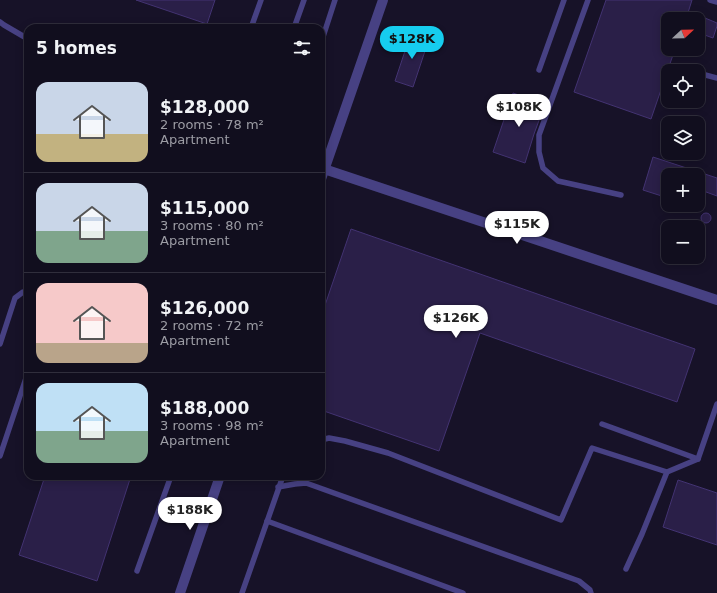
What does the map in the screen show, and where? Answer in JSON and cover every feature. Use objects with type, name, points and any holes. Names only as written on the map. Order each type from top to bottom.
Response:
[{"type":"street","points":[[325,167],[383,0]]},
{"type":"street","points":[[325,170],[716,298]]},
{"type":"street","points":[[180,593],[219,480]]},
{"type":"lane","points":[[252,24],[261,0]]},
{"type":"lane","points":[[295,24],[304,0]]},
{"type":"lane","points":[[325,31],[335,0]]},
{"type":"lane","points":[[539,70],[564,0]]},
{"type":"lane","points":[[588,0],[539,135],[539,152],[543,168],[558,181],[622,195]]},
{"type":"lane","points":[[710,0],[717,2]]},
{"type":"lane","points":[[0,22],[24,37]]},
{"type":"lane","points":[[705,75],[717,78]]},
{"type":"lane","points":[[0,344],[15,298],[24,292]]},
{"type":"lane","points":[[0,456],[24,384]]},
{"type":"lane","points":[[325,439],[330,438],[345,441],[388,453],[561,520],[592,448],[667,472],[698,459],[717,404]]},
{"type":"lane","points":[[602,424],[698,459]]},
{"type":"lane","points":[[626,569],[667,472]]},
{"type":"lane","points":[[137,571],[169,480]]},
{"type":"lane","points":[[242,593],[281,480]]},
{"type":"lane","points":[[278,487],[306,483],[580,581],[590,590],[590,593]]},
{"type":"lane","points":[[267,521],[463,593]]},
{"type":"building","points":[[136,0],[215,0],[207,24]]},
{"type":"building","points":[[606,0],[692,0],[688,12],[661,12],[661,56],[673,56],[670,64],[661,64],[661,90],[651,119],[574,92]]},
{"type":"building","points":[[705,18],[717,23],[713,38],[705,35]]},
{"type":"building","points":[[411,33],[429,39],[413,87],[395,81]]},
{"type":"building","points":[[513,93],[545,104],[525,163],[493,152]]},
{"type":"building","points":[[653,157],[687,168],[661,168],[661,196],[643,190]]},
{"type":"building","points":[[705,174],[717,178],[717,196],[705,192]]},
{"type":"building","points":[[706,213],[710,216],[710,220],[706,223],[705,220],[702,220],[701,218]]},
{"type":"building","points":[[351,229],[695,349],[677,402],[480,333],[439,451],[325,411],[325,305]]},
{"type":"building","points":[[44,480],[130,480],[97,581],[19,555]]},
{"type":"building","points":[[678,480],[717,493],[717,545],[663,527]]}]
